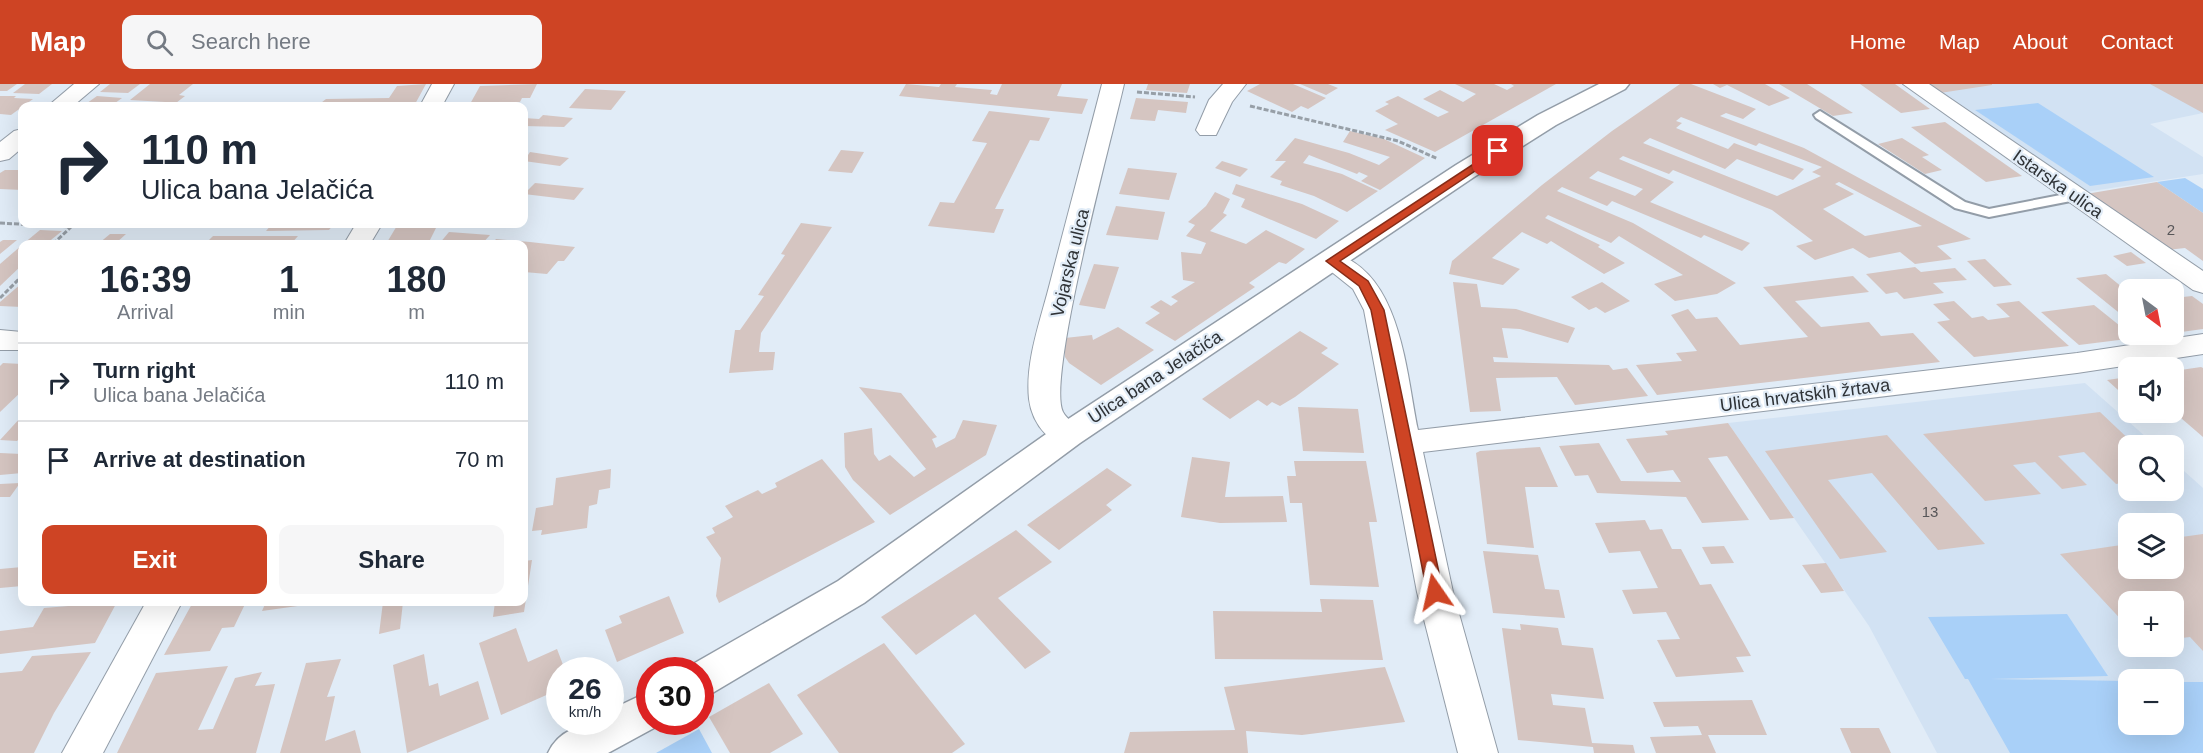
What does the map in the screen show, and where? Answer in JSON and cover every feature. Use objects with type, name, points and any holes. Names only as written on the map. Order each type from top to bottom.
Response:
[{"type":"main road","name":"Ulica bana Jelačića","points":[[714,672],[851,592],[1068,435],[1465,171],[1547,120],[1617,84]]},
{"type":"main road","points":[[570,753],[636,717]]},
{"type":"street","points":[[64,102],[88,84]]},
{"type":"street","points":[[433,102],[443,84]]},
{"type":"street","name":"Istarska ulica","points":[[1914,84],[2203,284]]},
{"type":"street","name":"Vojarska ulica","points":[[1068,435],[1048,417],[1044,397],[1048,349],[1112,87]]},
{"type":"street","points":[[1208,130],[1228,92]]},
{"type":"street","points":[[0,154],[18,139]]},
{"type":"street","points":[[1332,261],[1364,284],[1373,297],[1406,443],[1435,592],[1478,753]]},
{"type":"street","points":[[0,340],[18,341]]},
{"type":"street","name":"Ulica hrvatskih žrtava","points":[[1406,443],[2077,363],[2203,344]]},
{"type":"street","points":[[82,753],[162,606]]},
{"type":"lane","points":[[1820,115],[1960,205],[1977,212],[1989,213],[2076,196]]},
{"type":"path","points":[[1112,87],[1228,92],[1297,115],[1398,141],[1465,171]]},
{"type":"path","points":[[0,223],[18,224]]},
{"type":"path","points":[[57,240],[69,228]]},
{"type":"path","points":[[0,298],[18,280]]},
{"type":"shaded area","points":[[1927,84],[2203,84],[2203,113],[2150,124],[2203,157],[2203,174],[2079,193]]},
{"type":"shaded area","points":[[2038,103],[2154,177],[2090,186],[1975,110]]},
{"type":"shaded area","points":[[2185,178],[2203,189],[2203,213],[2157,182]]},
{"type":"shaded area","points":[[2085,383],[2118,412],[2118,423],[2130,423],[2144,435],[2118,435],[2118,501],[2184,501],[2184,471],[2203,488],[2203,753],[1937,753],[1869,626],[1728,423]]},
{"type":"shaded area","points":[[2067,614],[2108,676],[1990,679],[2118,681],[2118,735],[2184,735],[2184,682],[2203,682],[2203,753],[2010,753],[1968,679],[1965,679],[1928,617]]},
{"type":"shaded area","points":[[688,735],[702,735],[712,753],[656,753]]},
{"type":"building","points":[[0,84],[17,84],[7,91],[0,91]]},
{"type":"building","points":[[25,84],[52,84],[39,94],[13,93]]},
{"type":"building","points":[[110,84],[140,84],[128,93],[100,92]]},
{"type":"building","points":[[150,84],[193,84],[179,95],[185,96],[177,102],[130,100]]},
{"type":"building","points":[[426,84],[416,102],[322,102],[326,99],[389,98],[397,86]]},
{"type":"building","points":[[537,84],[530,98],[522,98],[520,102],[471,102],[480,86]]},
{"type":"building","points":[[906,84],[939,87],[941,84],[957,84],[955,87],[992,90],[990,94],[997,95],[1002,84],[1062,84],[1057,96],[1088,99],[1082,114],[899,96]]},
{"type":"building","points":[[1148,84],[1190,84],[1187,93],[1146,90]]},
{"type":"building","points":[[1260,84],[1293,84],[1326,98],[1308,109],[1301,106],[1292,112],[1247,91]]},
{"type":"building","points":[[1300,84],[1328,84],[1338,88],[1326,95]]},
{"type":"building","points":[[1455,84],[1494,84],[1507,90],[1514,86],[1511,84],[1556,84],[1435,152],[1385,130],[1398,124],[1375,111],[1389,104],[1385,102],[1398,96],[1438,117],[1449,112],[1423,99],[1440,90],[1463,102],[1476,94]]},
{"type":"building","points":[[1680,84],[1691,84],[1756,109],[1743,119],[1726,113],[1720,116],[1804,148],[1971,239],[1937,246],[1952,259],[1915,264],[1900,252],[1869,258],[1853,248],[1815,260],[1796,246],[1813,241],[1772,210],[1673,170],[1669,174],[1623,156],[1619,159],[1674,182],[1650,202],[1750,243],[1742,251],[1704,235],[1701,238],[1612,201],[1607,206],[1562,187],[1557,191],[1633,223],[1736,283],[1717,294],[1675,301],[1654,284],[1683,275],[1619,236],[1611,243],[1548,215],[1545,218],[1600,245],[1598,247],[1625,263],[1604,274],[1551,241],[1547,244],[1522,232],[1492,258],[1520,269],[1503,285],[1449,274],[1452,261],[1542,185],[1612,131]],"holes":[[[1681,117],[1756,146],[1759,143],[1822,167],[1812,172],[1821,176],[1777,196],[1643,143],[1650,138],[1725,169],[1737,159],[1793,180],[1804,169],[1734,143],[1728,149],[1676,128],[1682,123],[1676,121]],[[1598,171],[1643,189],[1635,196],[1589,178]],[[1839,182],[1922,226],[1865,236],[1823,209],[1854,194],[1835,184]]]},
{"type":"building","points":[[1713,84],[1765,84],[1790,98],[1769,106],[1727,85],[1720,88]]},
{"type":"building","points":[[1779,84],[1807,84],[1853,113],[1833,116]]},
{"type":"building","points":[[1860,84],[1895,84],[1930,109],[1901,113]]},
{"type":"building","points":[[1927,84],[1992,84],[1992,85],[1940,93]]},
{"type":"building","points":[[2150,84],[2203,84],[2203,113]]},
{"type":"building","points":[[585,89],[626,91],[611,110],[569,108]]},
{"type":"building","points":[[0,96],[33,99],[29,102],[18,102],[18,110],[11,115],[0,114]]},
{"type":"building","points":[[97,96],[122,98],[116,102],[89,102]]},
{"type":"building","points":[[1136,98],[1188,102],[1186,113],[1158,110],[1155,121],[1130,119]]},
{"type":"building","points":[[989,111],[1050,118],[1039,141],[1030,140],[995,209],[1004,209],[994,233],[928,226],[940,202],[954,203],[987,143],[972,141]]},
{"type":"building","points":[[543,115],[573,118],[564,127],[528,126],[528,118],[539,119]]},
{"type":"building","points":[[1945,122],[2022,176],[1986,182],[1911,127]]},
{"type":"building","points":[[1350,131],[1384,139],[1425,158],[1380,190],[1361,181],[1368,176],[1359,172],[1357,174],[1309,155],[1303,163],[1342,174],[1378,191],[1347,212],[1314,196],[1280,185],[1282,181],[1270,177],[1286,161],[1275,161],[1295,138],[1349,153],[1379,165],[1390,157],[1343,142]]},
{"type":"building","points":[[1902,138],[1929,155],[1922,157],[1942,170],[1925,174],[1878,144]]},
{"type":"building","points":[[841,150],[864,152],[852,173],[828,171]]},
{"type":"building","points":[[530,152],[569,158],[560,166],[528,162]]},
{"type":"building","points":[[1222,161],[1248,169],[1240,177],[1215,168]]},
{"type":"building","points":[[1128,168],[1177,173],[1169,200],[1119,194]]},
{"type":"building","points":[[5,170],[18,170],[18,190],[0,189],[0,173]]},
{"type":"building","points":[[2157,182],[2203,213],[2203,261],[2185,248],[2167,250],[2086,194]]},
{"type":"building","points":[[535,183],[584,188],[574,200],[528,194],[528,190]]},
{"type":"building","points":[[1236,184],[1302,204],[1339,221],[1316,239],[1241,207],[1245,199],[1232,194]]},
{"type":"building","points":[[1215,192],[1230,199],[1223,213],[1227,215],[1210,231],[1246,244],[1266,230],[1305,249],[1286,264],[1279,262],[1249,283],[1255,287],[1175,341],[1145,323],[1160,313],[1150,307],[1161,300],[1171,306],[1178,301],[1171,297],[1195,282],[1183,280],[1181,252],[1201,254],[1206,243],[1186,236],[1195,225],[1188,222],[1206,206]]},
{"type":"building","points":[[1116,206],[1165,212],[1158,240],[1106,235]]},
{"type":"building","points":[[801,223],[832,227],[761,333],[759,352],[775,352],[773,370],[729,373],[735,330],[740,330],[764,296],[758,295],[785,255],[781,254]]},
{"type":"building","points":[[269,228],[331,228],[329,230],[266,231]]},
{"type":"building","points":[[396,228],[436,228],[430,240],[388,240]]},
{"type":"building","points":[[40,230],[62,231],[51,240],[28,240]]},
{"type":"building","points":[[449,232],[490,235],[486,240],[442,240]]},
{"type":"building","points":[[110,234],[126,234],[119,240],[103,240]]},
{"type":"building","points":[[213,236],[298,236],[294,240],[209,240]]},
{"type":"building","points":[[17,240],[0,254],[0,242]]},
{"type":"building","points":[[528,242],[575,247],[564,261],[558,261],[547,274],[528,272]]},
{"type":"building","points":[[18,248],[18,269],[0,286],[0,264]]},
{"type":"building","points":[[2131,252],[2146,263],[2127,266],[2113,256]]},
{"type":"building","points":[[1985,259],[2012,285],[1994,287],[1967,261]]},
{"type":"building","points":[[1094,264],[1119,267],[1105,309],[1079,305]]},
{"type":"building","points":[[1915,267],[1921,272],[1955,268],[1967,280],[1933,283],[1944,293],[1904,299],[1897,292],[1886,294],[1866,274]]},
{"type":"building","points":[[2106,274],[2118,284],[2118,312],[2076,278]]},
{"type":"building","points":[[1853,276],[1869,292],[1795,301],[1821,327],[1869,322],[1881,336],[1913,333],[1940,362],[1657,395],[1636,365],[1682,361],[1676,353],[1697,351],[1671,315],[1688,309],[1696,319],[1717,317],[1740,345],[1808,337],[1763,287]]},
{"type":"building","points":[[1453,282],[1477,284],[1481,307],[1516,309],[1575,328],[1568,343],[1520,329],[1502,328],[1508,358],[1493,357],[1494,362],[1609,365],[1613,370],[1627,368],[1648,396],[1575,405],[1557,377],[1496,378],[1501,411],[1470,412]]},
{"type":"building","points":[[1602,282],[1630,301],[1605,313],[1596,307],[1589,310],[1571,297]]},
{"type":"building","points":[[18,286],[18,307],[0,306],[0,302]]},
{"type":"building","points":[[2192,296],[2203,304],[2203,329],[2184,332],[2184,297]]},
{"type":"building","points":[[1954,301],[1972,318],[1983,316],[1988,320],[2010,317],[1996,304],[2019,301],[2069,346],[1974,357],[1937,322],[1950,320],[1933,304]]},
{"type":"building","points":[[2094,305],[2118,324],[2118,340],[2079,345],[2041,312]]},
{"type":"building","points":[[1118,327],[1154,350],[1101,385],[1069,363],[1065,357],[1065,338],[1092,335],[1093,340]]},
{"type":"building","points":[[1300,331],[1328,348],[1321,353],[1339,364],[1295,397],[1280,406],[1272,402],[1267,406],[1258,400],[1230,419],[1202,399]]},
{"type":"building","points":[[3,363],[18,364],[18,395],[0,412],[0,366]]},
{"type":"building","points":[[2203,368],[2203,437],[2184,421],[2184,370]]},
{"type":"building","points":[[2118,378],[2118,390],[2107,380]]},
{"type":"building","points":[[859,387],[901,393],[937,437],[932,439],[936,448],[955,438],[963,420],[997,425],[986,455],[890,515],[853,480],[845,467],[844,433],[872,428],[874,454],[879,461],[890,455],[914,477],[926,469]]},
{"type":"building","points":[[1298,407],[1358,409],[1364,453],[1303,451]]},
{"type":"building","points":[[2100,412],[2124,435],[2118,435],[2118,484],[2084,452],[2058,456],[2087,485],[2062,489],[2035,462],[2013,465],[2041,494],[1985,501],[1923,434]]},
{"type":"building","points":[[18,420],[18,440],[0,440]]},
{"type":"building","points":[[1728,423],[1794,518],[1770,520],[1727,456],[1708,458],[1749,520],[1702,523],[1686,497],[1597,493],[1588,475],[1575,476],[1559,446],[1599,443],[1621,481],[1681,482],[1673,470],[1647,473],[1626,439],[1668,435],[1665,431]]},
{"type":"building","points":[[1887,435],[1985,544],[1938,550],[1872,473],[1828,480],[1887,552],[1840,559],[1765,451]]},
{"type":"building","points":[[1540,447],[1558,487],[1525,487],[1534,548],[1487,544],[1476,453]]},
{"type":"building","points":[[0,453],[18,454],[18,473],[0,475]]},
{"type":"building","points":[[1192,457],[1230,462],[1225,497],[1283,496],[1287,522],[1220,523],[1181,517]]},
{"type":"building","points":[[822,459],[875,522],[719,603],[716,596],[721,558],[706,537],[715,533],[712,528],[733,517],[725,506],[758,490],[762,494],[777,487],[775,483]]},
{"type":"building","points":[[1294,461],[1366,461],[1377,522],[1369,522],[1379,587],[1310,585],[1302,503],[1290,503],[1287,476],[1296,476]]},
{"type":"building","points":[[1107,468],[1132,485],[1106,505],[1112,510],[1059,550],[1027,525]]},
{"type":"building","points":[[611,469],[610,488],[599,490],[597,504],[589,506],[587,528],[541,535],[542,530],[532,531],[536,508],[553,505],[556,478]]},
{"type":"building","points":[[18,483],[18,486],[10,497],[0,497],[0,484]]},
{"type":"building","points":[[1645,520],[1650,530],[1662,529],[1672,549],[1681,549],[1700,585],[1711,584],[1751,656],[1736,657],[1744,672],[1676,677],[1657,640],[1680,639],[1666,612],[1633,614],[1622,590],[1658,588],[1640,551],[1609,553],[1595,523]]},
{"type":"building","points":[[1016,530],[1052,562],[998,598],[1051,652],[1025,669],[975,614],[916,655],[881,617]]},
{"type":"building","points":[[2203,534],[2203,651],[2190,637],[2184,638],[2184,591],[2118,591],[2118,616],[2060,554],[2118,545],[2118,579],[2184,579],[2184,537]]},
{"type":"building","points":[[1724,546],[1734,563],[1711,564],[1702,547]]},
{"type":"building","points":[[1483,551],[1538,555],[1545,589],[1559,590],[1565,618],[1493,613]]},
{"type":"building","points":[[528,560],[532,560],[528,586]]},
{"type":"building","points":[[1826,563],[1844,591],[1821,593],[1802,565]]},
{"type":"building","points":[[18,567],[18,586],[0,588],[0,569]]},
{"type":"building","points":[[669,596],[684,633],[624,659],[624,657],[615,657],[605,630],[622,623],[619,616]]},
{"type":"building","points":[[1320,599],[1373,600],[1383,660],[1215,659],[1213,611],[1322,612]]},
{"type":"building","points":[[115,606],[95,643],[0,654],[0,631],[33,627],[44,608]]},
{"type":"building","points":[[191,606],[244,606],[234,627],[222,628],[210,651],[164,655]]},
{"type":"building","points":[[264,606],[298,606],[262,611]]},
{"type":"building","points":[[382,606],[403,606],[400,629],[379,634]]},
{"type":"building","points":[[494,606],[525,606],[524,612],[493,617]]},
{"type":"building","points":[[1520,624],[1558,628],[1562,645],[1593,648],[1604,699],[1551,694],[1553,705],[1585,708],[1592,743],[1633,745],[1635,753],[1594,753],[1593,747],[1518,740],[1502,628],[1521,630]]},
{"type":"building","points":[[516,628],[528,662],[557,649],[560,657],[546,657],[546,695],[501,715],[479,643]]},
{"type":"building","points":[[884,643],[965,744],[952,753],[839,753],[797,695]]},
{"type":"building","points":[[91,652],[54,713],[34,753],[0,753],[0,673],[22,671],[32,656]]},
{"type":"building","points":[[424,654],[429,686],[438,683],[440,696],[478,681],[489,719],[407,753],[393,665]]},
{"type":"building","points":[[341,659],[327,697],[335,696],[325,741],[355,730],[361,753],[280,753],[306,663]]},
{"type":"building","points":[[228,666],[198,730],[213,729],[235,678],[262,672],[255,686],[275,684],[256,753],[117,753],[156,673]]},
{"type":"building","points":[[1385,667],[1405,722],[1302,735],[1246,731],[1248,753],[1124,753],[1130,732],[1235,730],[1224,687]]},
{"type":"building","points":[[769,683],[803,734],[770,753],[730,753],[714,726],[714,714]]},
{"type":"building","points":[[1752,700],[1767,735],[1708,735],[1716,753],[1656,753],[1650,737],[1702,735],[1698,726],[1664,727],[1653,702]]},
{"type":"building","points":[[1840,728],[1879,728],[1891,753],[1851,753]]},
{"type":"route","points":[[1435,592],[1378,310],[1364,284],[1332,261],[1498,151]]}]
